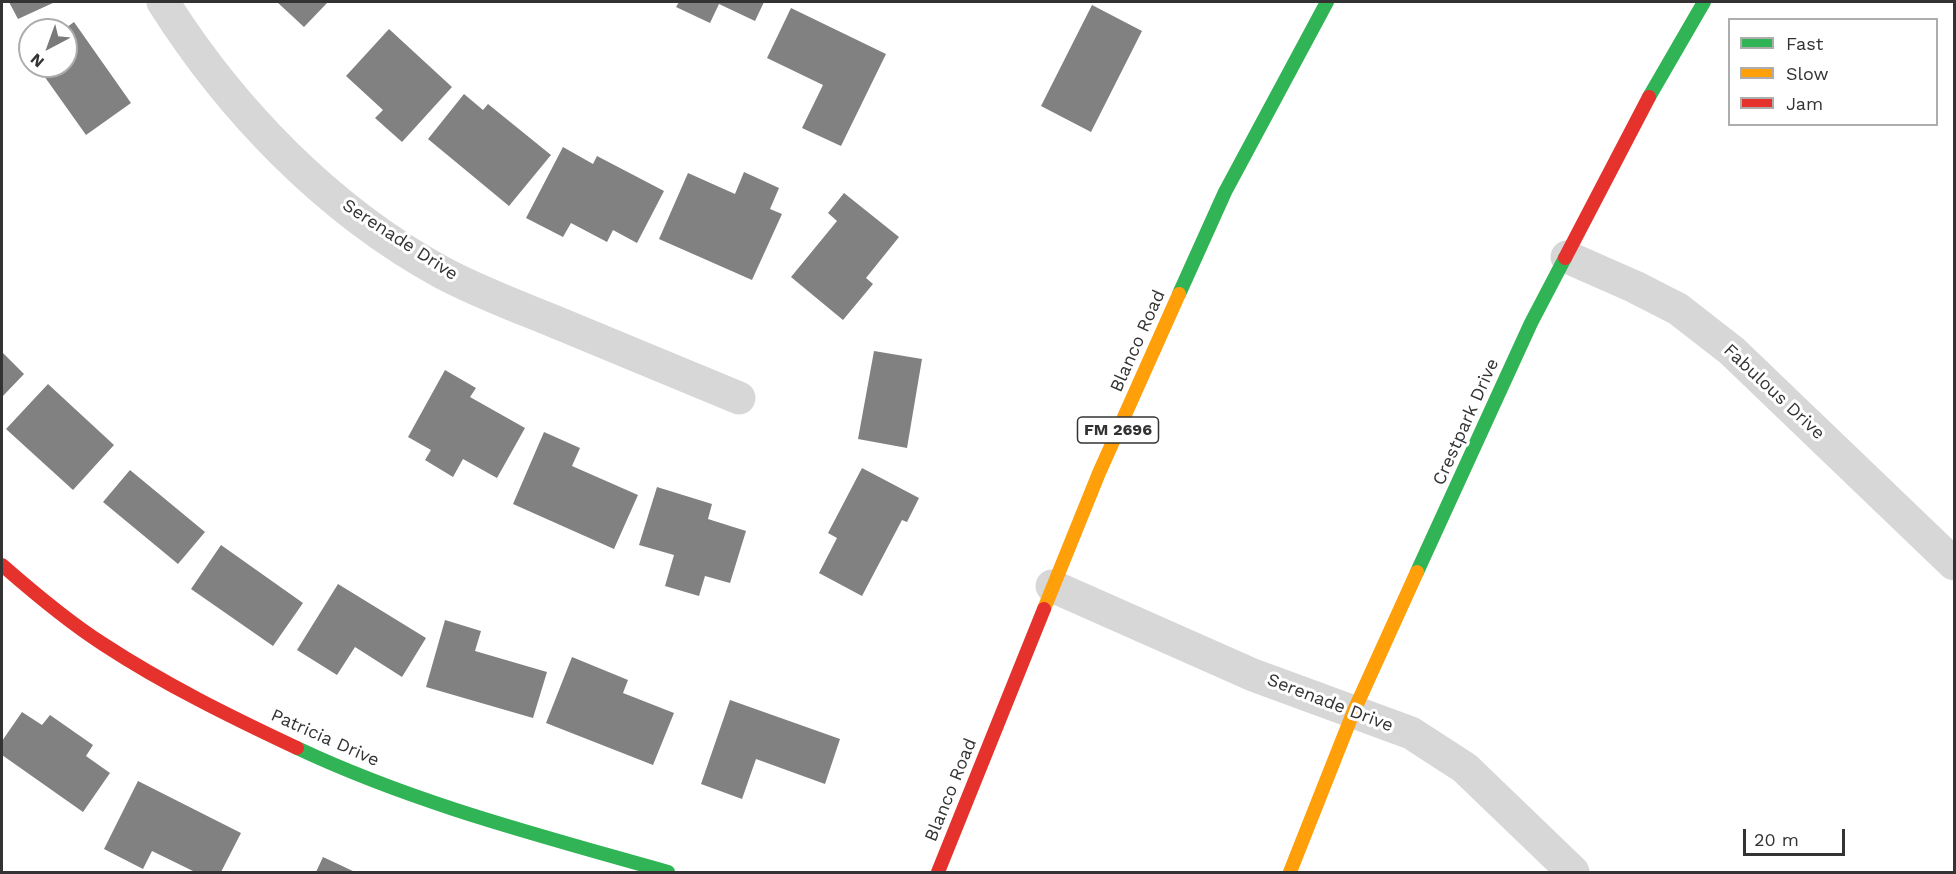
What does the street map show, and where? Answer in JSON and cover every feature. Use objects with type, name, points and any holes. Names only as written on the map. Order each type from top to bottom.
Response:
[{"type":"street","name":"Serenade Drive","points":[[163,2],[187,39],[247,114],[318,184],[375,228],[441,272],[739,398]]},
{"type":"street","name":"Blanco Road","points":[[938,873],[1099,473],[1225,192],[1327,2]]},
{"type":"street","name":"Crestpark Drive","points":[[1290,873],[1353,713],[1531,323],[1660,75],[1704,2]]},
{"type":"street","name":"Fabulous Drive","points":[[1567,257],[1678,309],[1732,351],[1954,564]]},
{"type":"street","name":"Patricia Drive","points":[[2,565],[45,601],[116,652],[202,700],[324,761],[451,809],[668,873]]},
{"type":"street","name":"Serenade Drive","points":[[1052,586],[1253,675],[1411,734],[1465,768],[1572,873]]},
{"type":"building","points":[[9,2],[55,2],[18,18]]},
{"type":"building","points":[[277,2],[328,2],[304,27]]},
{"type":"building","points":[[679,2],[764,2],[755,21],[719,4],[710,23],[676,7]]},
{"type":"building","points":[[1092,5],[1142,31],[1091,132],[1041,106]]},
{"type":"building","points":[[791,8],[886,54],[841,146],[802,128],[823,85],[767,58]]},
{"type":"building","points":[[78,28],[131,103],[86,135],[46,78],[78,78]]},
{"type":"building","points":[[389,29],[452,87],[402,142],[375,118],[383,110],[346,76]]},
{"type":"building","points":[[464,94],[483,110],[488,104],[551,155],[509,206],[428,139]]},
{"type":"building","points":[[563,147],[593,164],[597,156],[664,191],[637,243],[613,230],[607,242],[571,223],[563,237],[526,218]]},
{"type":"building","points":[[744,172],[779,188],[770,209],[782,214],[752,280],[659,239],[688,173],[735,194]]},
{"type":"building","points":[[844,193],[899,237],[866,278],[873,284],[843,320],[791,277],[837,221],[828,213]]},
{"type":"building","points":[[874,351],[922,359],[907,448],[858,439]]},
{"type":"building","points":[[2,352],[24,374],[2,397]]},
{"type":"building","points":[[445,370],[476,388],[470,397],[525,428],[497,478],[463,459],[453,477],[425,460],[431,450],[408,437]]},
{"type":"building","points":[[48,384],[114,445],[73,490],[6,429]]},
{"type":"building","points":[[544,432],[580,448],[572,466],[638,495],[614,549],[513,504]]},
{"type":"building","points":[[862,468],[919,498],[907,522],[902,520],[862,596],[819,573],[837,538],[828,533]]},
{"type":"building","points":[[130,470],[205,532],[178,564],[103,502]]},
{"type":"building","points":[[657,487],[712,504],[708,519],[746,531],[730,583],[705,576],[699,596],[665,586],[674,555],[639,545]]},
{"type":"building","points":[[221,545],[303,603],[273,646],[191,589]]},
{"type":"building","points":[[338,584],[426,638],[402,677],[355,647],[337,675],[297,650]]},
{"type":"building","points":[[445,620],[481,631],[475,651],[547,672],[533,718],[426,687]]},
{"type":"building","points":[[572,657],[628,680],[623,693],[674,713],[653,765],[546,723]]},
{"type":"building","points":[[730,700],[840,739],[825,784],[756,759],[742,799],[701,784]]},
{"type":"building","points":[[22,712],[42,725],[50,715],[93,745],[86,756],[110,773],[83,812],[2,755],[2,741]]},
{"type":"building","points":[[138,781],[241,833],[221,872],[195,872],[152,851],[143,869],[104,849]]},
{"type":"building","points":[[323,857],[355,872],[316,872]]},
{"type":"traffic: fast","points":[[1179,294],[1225,192],[1327,2]]},
{"type":"traffic: fast","points":[[1649,97],[1704,2]]},
{"type":"traffic: fast","points":[[1417,572],[1531,323],[1565,258]]},
{"type":"traffic: fast","points":[[297,748],[387,786],[480,818],[668,872]]},
{"type":"traffic: slow","points":[[1044,609],[1099,473],[1179,294]]},
{"type":"traffic: slow","points":[[1290,872],[1353,713],[1417,572]]},
{"type":"traffic: jam","points":[[1565,258],[1649,97]]},
{"type":"traffic: jam","points":[[2,565],[64,616],[126,659],[198,699],[297,748]]},
{"type":"traffic: jam","points":[[938,872],[1044,609]]}]
